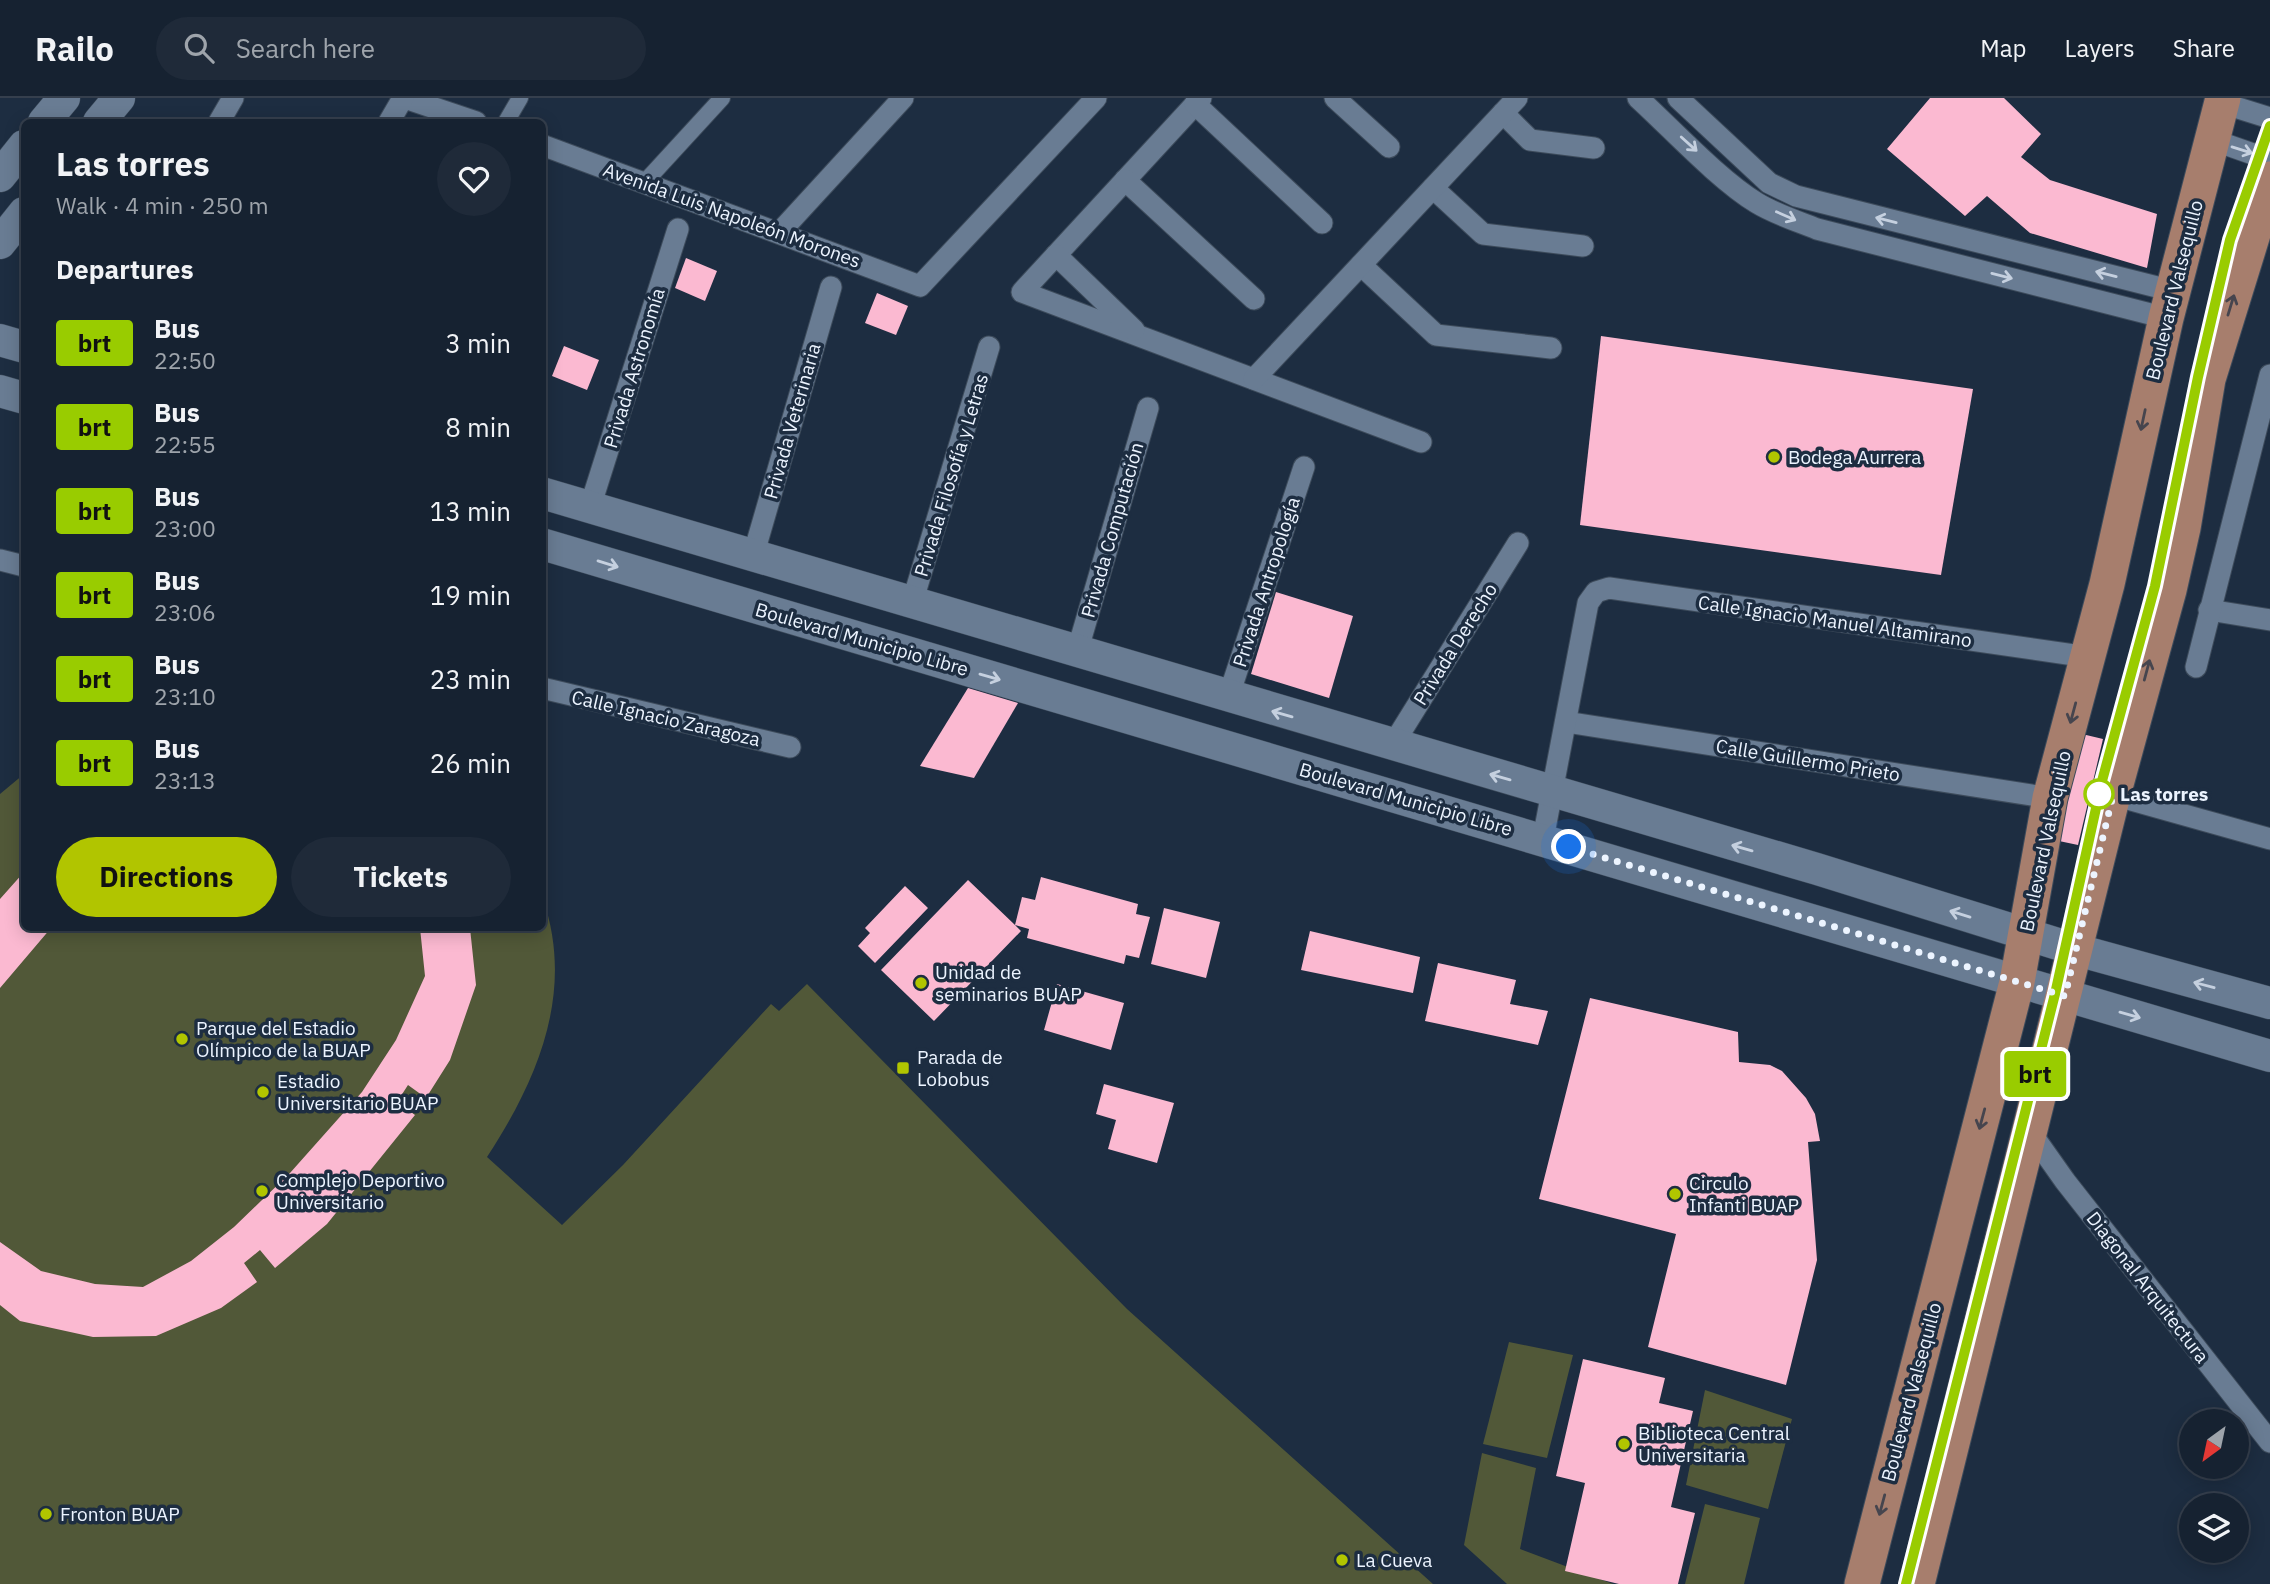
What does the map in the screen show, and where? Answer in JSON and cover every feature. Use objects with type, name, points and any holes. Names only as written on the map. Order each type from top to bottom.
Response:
[{"type":"main road","points":[[46,119],[64,98]]},
{"type":"main road","points":[[102,119],[119,98]]},
{"type":"main road","name":"Boulevard Valsequillo","points":[[1862,1584],[2017,982],[2050,798],[2088,657],[2169,304],[2223,101]]},
{"type":"main road","points":[[0,176],[21,150]]},
{"type":"main road","points":[[1917,1584],[2029,1130],[2077,950],[2113,795],[2183,528],[2208,379],[2270,179]]},
{"type":"main road","points":[[0,243],[21,218]]},
{"type":"main road","points":[[0,340],[21,346]]},
{"type":"main road","points":[[0,391],[21,397]]},
{"type":"main road","points":[[546,495],[2077,950],[2270,1003]]},
{"type":"main road","name":"Boulevard Municipio Libre","points":[[546,545],[2270,1056]]},
{"type":"street","points":[[221,119],[233,98]]},
{"type":"street","points":[[391,119],[404,98],[467,119]]},
{"type":"street","points":[[508,119],[520,98]]},
{"type":"street","points":[[644,183],[722,98]]},
{"type":"street","points":[[780,232],[903,98]]},
{"type":"street","name":"Avenida Luis Napoleón Morones","points":[[546,146],[920,286],[1096,98]]},
{"type":"street","points":[[1335,98],[1389,147]]},
{"type":"street","points":[[1638,98],[1756,202],[1817,229],[2066,292],[2169,304]]},
{"type":"street","points":[[1678,98],[1769,183],[1822,204],[2074,266],[2169,304]]},
{"type":"street","points":[[1322,223],[1198,101],[1022,292],[1421,442]]},
{"type":"street","points":[[2223,101],[2270,118]]},
{"type":"street","points":[[1254,379],[1510,106],[1530,140],[1594,148]]},
{"type":"street","points":[[2213,140],[2270,160]]},
{"type":"street","points":[[1125,180],[1254,299]]},
{"type":"street","points":[[1756,202],[1769,183]]},
{"type":"street","points":[[1433,188],[1483,234],[1583,246]]},
{"type":"street","name":"Privada Astronomía","points":[[590,507],[678,229]]},
{"type":"street","points":[[1964,266],[1969,241]]},
{"type":"street","points":[[1056,255],[1141,336]]},
{"type":"street","points":[[1361,265],[1436,335],[1551,348]]},
{"type":"street","points":[[2066,292],[2074,266]]},
{"type":"street","name":"Privada Veterinaria","points":[[753,556],[831,287]]},
{"type":"street","name":"Privada Filosofía y Letras","points":[[912,603],[989,347]]},
{"type":"street","points":[[2196,667],[2270,375]]},
{"type":"street","name":"Privada Computación","points":[[1077,652],[1148,408]]},
{"type":"street","name":"Privada Antropología","points":[[1228,698],[1304,467]]},
{"type":"street","name":"Privada Derecho","points":[[1392,746],[1518,543]]},
{"type":"street","points":[[0,560],[21,565]]},
{"type":"street","name":"Calle Ignacio Manuel Altamirano","points":[[1566,722],[1588,603],[1596,592],[1609,588],[2088,657]]},
{"type":"street","points":[[2209,610],[2270,620]]},
{"type":"street","name":"Calle Ignacio Zaragoza","points":[[546,689],[790,747]]},
{"type":"street","points":[[1543,839],[1566,722]]},
{"type":"street","name":"Calle Guillermo Prieto","points":[[1566,722],[2050,798]]},
{"type":"street","points":[[2113,795],[2270,839]]},
{"type":"street","name":"Diagonal Arquitectura","points":[[2029,1130],[2065,1181],[2270,1442]]},
{"type":"green space","name":"Complejo Deportivo Universitario","points":[[21,776],[21,931],[546,931],[546,911],[552,934],[555,968],[553,1001],[546,1034],[522,1097],[487,1157],[562,1225],[623,1165],[771,1004],[779,1011],[807,984],[1127,1309],[1433,1584],[0,1584],[0,794]]},
{"type":"green space","points":[[1509,1342],[1573,1355],[1547,1458],[1483,1444]]},
{"type":"green space","points":[[1705,1390],[1792,1419],[1768,1509],[1686,1485]]},
{"type":"green space","points":[[1482,1453],[1536,1468],[1520,1549],[1613,1584],[1507,1584],[1464,1545]]},
{"type":"green space","points":[[1705,1504],[1760,1518],[1744,1584],[1685,1584]]},
{"type":"building","points":[[1930,98],[2004,98],[2041,134],[2021,157],[2050,180],[2157,214],[2147,268],[2030,233],[1987,196],[1965,216],[1887,149]]},
{"type":"building","points":[[686,258],[717,271],[705,301],[675,288]]},
{"type":"building","points":[[877,293],[908,306],[896,335],[865,323]]},
{"type":"building","name":"Bodega Aurrera","points":[[1601,336],[1973,389],[1941,575],[1580,525]]},
{"type":"building","points":[[564,346],[599,360],[587,390],[552,376]]},
{"type":"building","points":[[1276,592],[1353,616],[1329,698],[1251,674]]},
{"type":"building","points":[[968,688],[1018,703],[974,778],[920,766]]},
{"type":"building","name":"Las torres","points":[[2082,734],[2103,739],[2078,845],[2059,841]]},
{"type":"building","points":[[21,875],[21,931],[48,931],[0,988],[0,899]]},
{"type":"building","points":[[1041,877],[1138,904],[1136,914],[1150,917],[1139,958],[1126,955],[1124,964],[1027,938],[1029,929],[1015,925],[1022,897],[1035,900]]},
{"type":"building","points":[[968,880],[1021,931],[934,1021],[881,970]]},
{"type":"building","points":[[905,886],[928,908],[875,963],[858,946],[870,933],[865,928]]},
{"type":"building","points":[[1164,908],[1220,922],[1206,978],[1151,964]]},
{"type":"building","points":[[420,931],[470,931],[476,985],[450,1060],[426,1098],[408,1085],[397,1102],[415,1115],[327,1224],[275,1268],[260,1250],[244,1263],[257,1282],[221,1308],[156,1336],[93,1337],[20,1321],[0,1305],[0,1242],[41,1271],[95,1284],[143,1287],[191,1261],[234,1227],[290,1173],[362,1092],[396,1040],[425,976]]},
{"type":"building","points":[[1310,931],[1420,957],[1413,993],[1301,970]]},
{"type":"building","points":[[1438,963],[1516,980],[1510,1004],[1548,1011],[1538,1045],[1425,1021]]},
{"type":"building","points":[[1057,984],[1124,1003],[1111,1050],[1044,1030]]},
{"type":"building","name":"Circulo Infanti BUAP","points":[[1590,998],[1738,1032],[1739,1062],[1770,1065],[1782,1071],[1806,1098],[1815,1114],[1820,1141],[1808,1142],[1817,1260],[1786,1385],[1648,1347],[1676,1234],[1539,1199]]},
{"type":"building","points":[[1104,1084],[1174,1103],[1157,1163],[1108,1149],[1116,1120],[1096,1114]]},
{"type":"building","name":"Biblioteca Central Universitaria","points":[[1583,1359],[1665,1378],[1659,1403],[1693,1411],[1671,1507],[1695,1513],[1678,1584],[1619,1584],[1565,1571],[1585,1483],[1556,1476]]},
{"type":"bus line","name":"brt","points":[[1906,1584],[2055,994],[2112,740],[2155,586],[2198,377],[2230,240],[2270,126]]},
{"type":"place","name":"Bodega Aurrera","points":[[1774,457]]},
{"type":"place","name":"Las torres","points":[[2099,794]]},
{"type":"place","name":"Unidad de seminarios BUAP","points":[[921,983]]},
{"type":"place","name":"Parque del Estadio Olímpico de la BUAP","points":[[182,1039]]},
{"type":"place","name":"Parada de Lobobus","points":[[903,1068]]},
{"type":"place","name":"Estadio Universitario BUAP","points":[[263,1092]]},
{"type":"place","name":"Complejo Deportivo Universitario","points":[[262,1191]]},
{"type":"place","name":"Circulo Infanti BUAP","points":[[1675,1194]]},
{"type":"place","name":"Biblioteca Central Universitaria","points":[[1624,1444]]},
{"type":"place","name":"Fronton BUAP","points":[[46,1514]]},
{"type":"place","name":"La Cueva","points":[[1342,1560]]},
{"type":"route","points":[[1569,847],[2065,996],[2113,795],[2099,794]]}]
